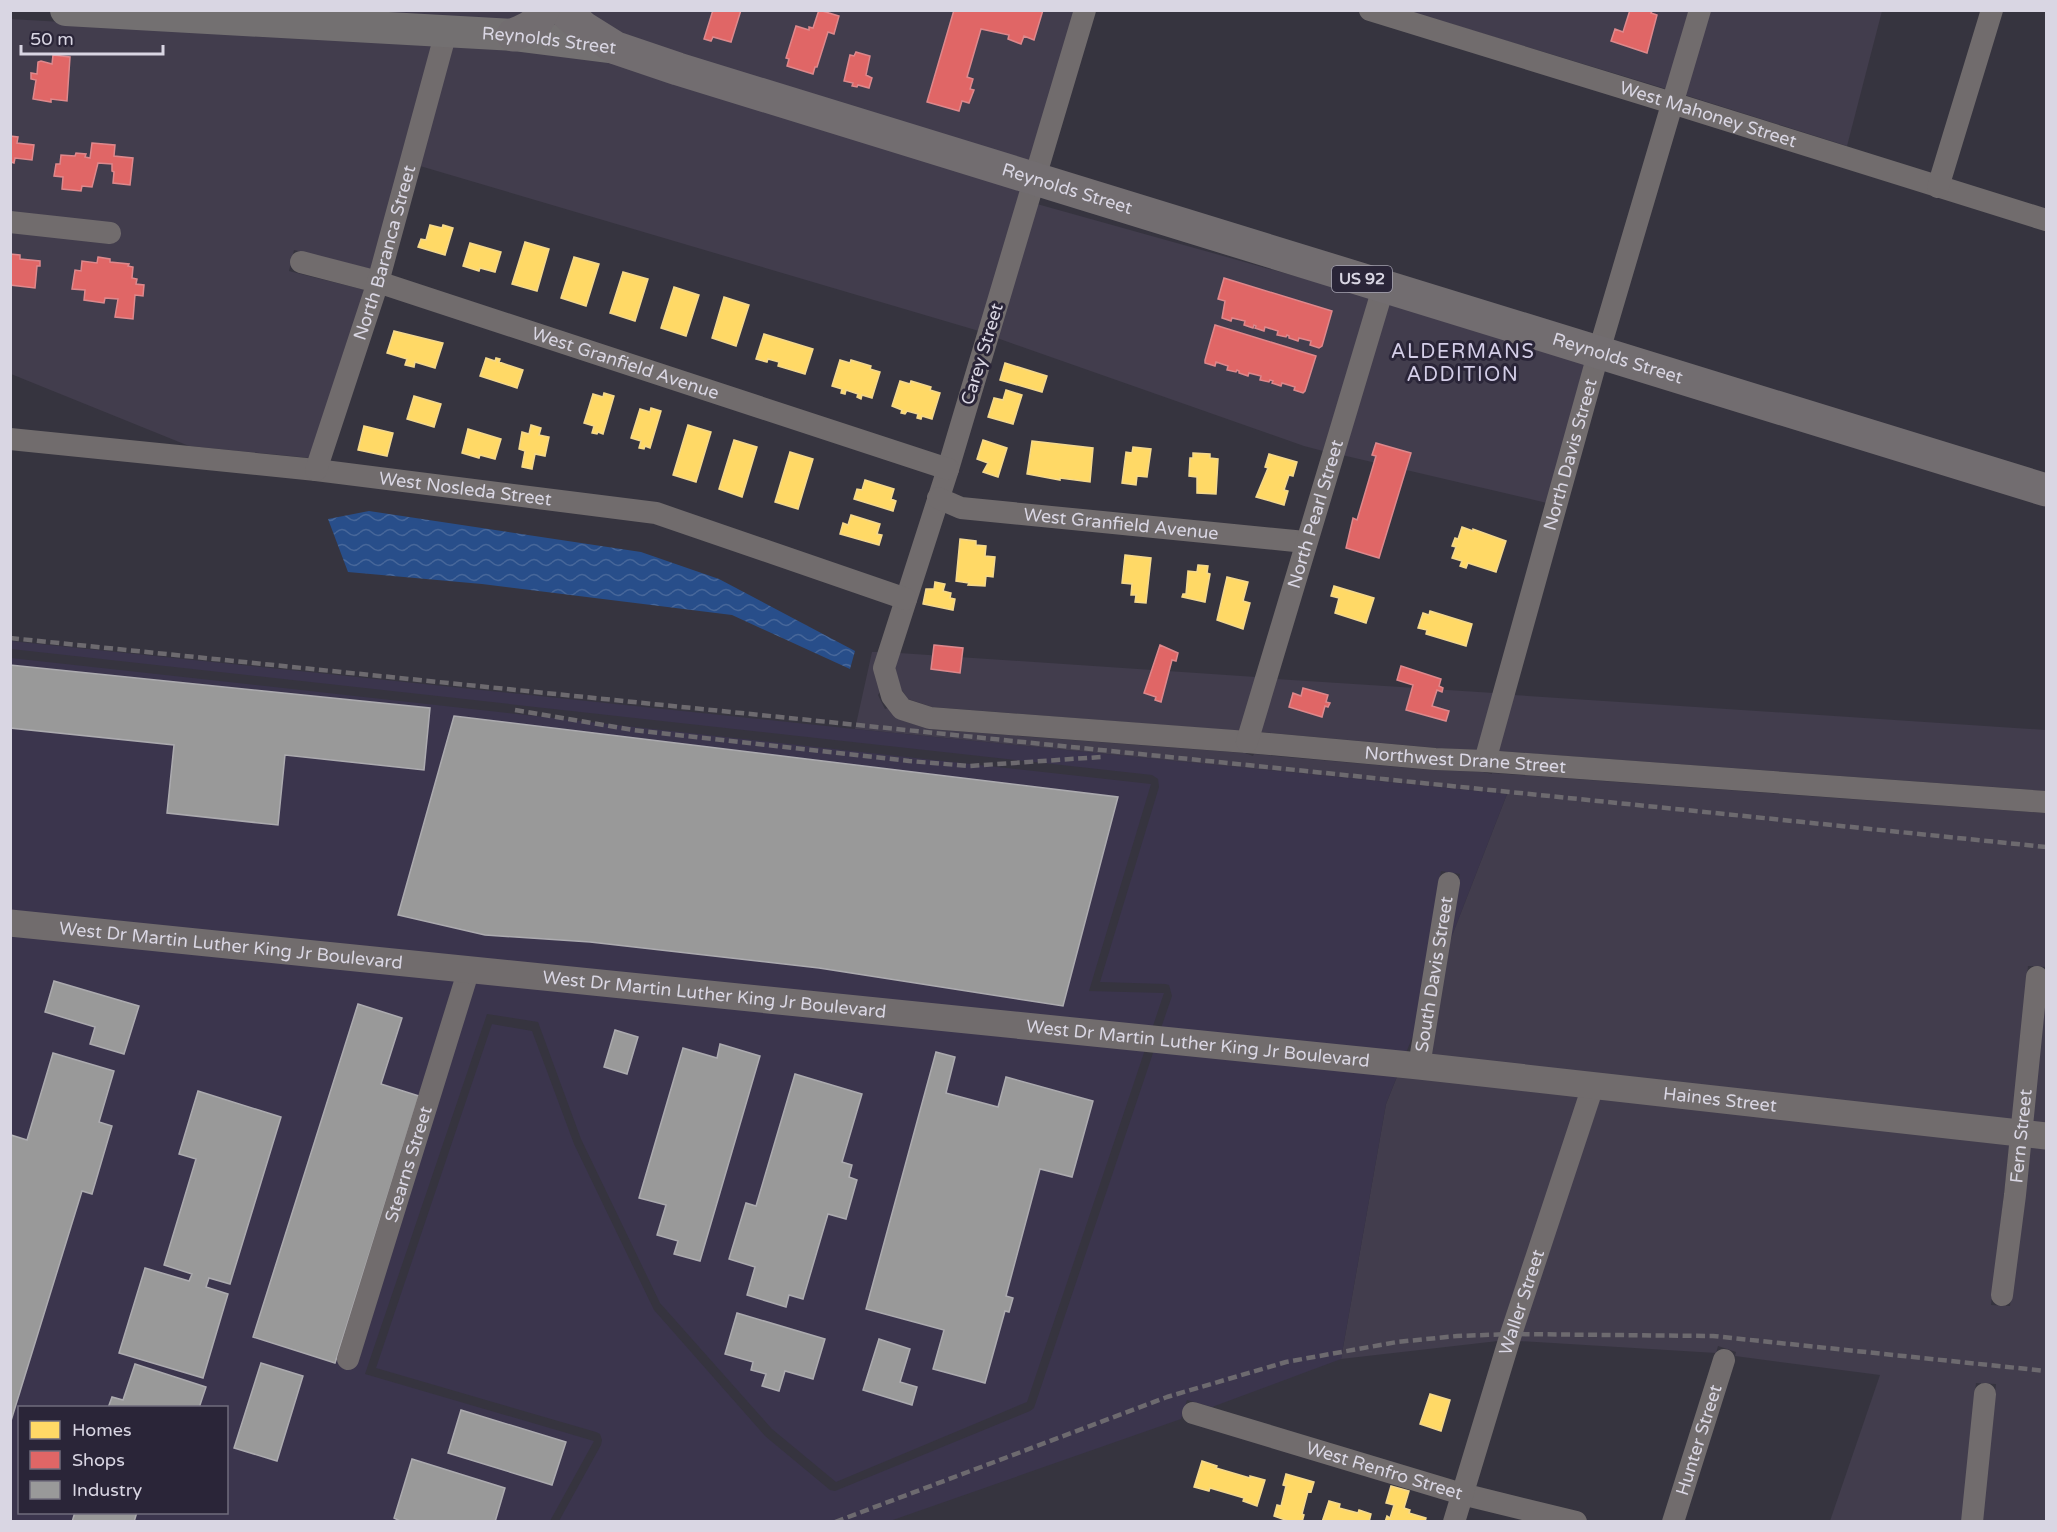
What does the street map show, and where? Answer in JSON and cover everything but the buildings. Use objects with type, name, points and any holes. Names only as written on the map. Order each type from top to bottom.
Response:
[{"type":"main road","name":"Reynolds Street","points":[[66,10],[233,15],[513,35],[616,48],[2046,490]]},
{"type":"main road","points":[[513,35],[532,28],[543,10]]},
{"type":"main road","name":"US 92","points":[[562,10],[584,28],[616,48]]},
{"type":"street","name":"Carey Street","points":[[892,696],[884,668],[948,469],[1085,10]]},
{"type":"street","name":"West Mahoney Street","points":[[1371,10],[2046,220]]},
{"type":"street","name":"North Davis Street","points":[[1485,761],[1599,351],[1700,10]]},
{"type":"street","points":[[1938,187],[1992,10]]},
{"type":"street","name":"North Baranca Street","points":[[316,470],[378,282],[446,32]]},
{"type":"street","points":[[10,222],[110,233]]},
{"type":"street","name":"West Granfield Avenue","points":[[301,262],[378,282],[948,469]]},
{"type":"street","name":"North Pearl Street","points":[[1247,742],[1383,285]]},
{"type":"street","name":"West Nosleda Street","points":[[10,439],[316,470],[656,513],[906,599]]},
{"type":"street","name":"West Granfield Avenue","points":[[938,498],[961,508],[1305,542]]},
{"type":"street","name":"Northwest Drane Street","points":[[892,696],[902,709],[930,718],[1435,759],[2046,802]]},
{"type":"street","name":"South Davis Street","points":[[1419,1066],[1449,883]]},
{"type":"street","name":"West Dr Martin Luther King Jr Boulevard","points":[[10,923],[1419,1066]]},
{"type":"street","name":"Stearns Street","points":[[348,1359],[469,969]]},
{"type":"street","name":"Fern Street","points":[[2002,1295],[2034,1134],[2037,977]]},
{"type":"street","name":"Haines Street","points":[[1419,1066],[2034,1134]]},
{"type":"street","name":"Waller Street","points":[[1454,1521],[1511,1334],[1593,1086]]},
{"type":"street","name":"Hunter Street","points":[[1673,1521],[1724,1360]]},
{"type":"street","points":[[1972,1521],[1985,1394]]},
{"type":"street","name":"West Renfro Street","points":[[1193,1413],[1462,1494],[1576,1521]]},
{"type":"shaded area","points":[[267,11],[532,11],[512,24]]},
{"type":"shaded area","points":[[580,11],[1075,11],[1028,164],[628,40]]},
{"type":"shaded area","points":[[1408,11],[1689,11],[1666,89]]},
{"type":"shaded area","points":[[1710,11],[1882,11],[1847,146],[1685,95]]},
{"type":"shaded area","points":[[10,19],[433,43],[371,269],[294,250],[289,271],[365,290],[310,458],[189,446],[11,374]]},
{"type":"shaded area","points":[[453,44],[613,58],[1022,185],[979,331],[420,166]]},
{"type":"shaded area","points":[[1037,204],[1370,297],[1323,451],[997,338]]},
{"type":"shaded area","points":[[1389,302],[1586,359],[1547,503],[1342,455]]},
{"type":"shaded area","points":[[11,641],[1507,794],[1448,946],[1460,874],[1441,871],[1414,1033],[1406,1053],[1161,1028],[1172,996],[1169,985],[1100,982],[1159,787],[1158,779],[1152,775],[11,649]]},
{"type":"shaded area","points":[[872,652],[879,652],[880,692],[878,695],[885,709],[888,708],[899,719],[928,729],[1433,770],[2046,813],[2046,967],[2028,966],[2013,1121],[1430,1056],[1448,946],[1507,794],[855,729]]},
{"type":"shaded area","points":[[899,653],[1256,677],[1240,731],[932,707],[908,699],[901,689],[894,668]]},
{"type":"shaded area","points":[[11,658],[1151,784],[1089,991],[1164,993],[1027,1402],[836,1482],[772,1429],[660,1303],[581,1139],[538,1022],[487,1014],[365,1374],[594,1441],[550,1521],[11,1522]]},
{"type":"shaded area","points":[[1276,679],[1494,693],[1478,750],[1436,748],[1260,732]]},
{"type":"shaded area","points":[[1514,695],[2046,730],[2046,791],[1498,751]]},
{"type":"shaded area","points":[[2046,979],[2046,1124],[2032,1123]]},
{"type":"shaded area","points":[[492,1024],[532,1031],[574,1144],[654,1310],[765,1436],[830,1490],[835,1491],[1034,1408],[1154,1050],[1398,1074],[1386,1104],[1341,1359],[1212,1407],[1187,1400],[1181,1419],[890,1521],[559,1521],[601,1445],[600,1434],[376,1368]]},
{"type":"shaded area","points":[[1398,1074],[1580,1095],[1498,1341],[1341,1359],[1386,1104]]},
{"type":"shaded area","points":[[1600,1098],[2010,1143],[1991,1305],[2010,1306],[2030,1145],[2046,1147],[2046,1521],[1982,1521],[1996,1384],[1976,1383],[1962,1521],[1830,1521],[1880,1375],[1735,1356],[1736,1352],[1718,1346],[1716,1353],[1519,1341]]},
{"type":"water","points":[[369,511],[641,552],[719,579],[855,651],[850,669],[732,615],[482,584],[348,572],[328,519]]},
{"type":"railway","points":[[10,638],[2046,847]]},
{"type":"railway","points":[[515,710],[633,730],[969,766],[1101,757]]},
{"type":"railway","points":[[835,1522],[1167,1397],[1286,1362],[1397,1342],[1511,1334],[1713,1336],[2046,1371]]},
{"type":"district","name":"ALDERMANS ADDITION","points":[[1463,364]]}]
